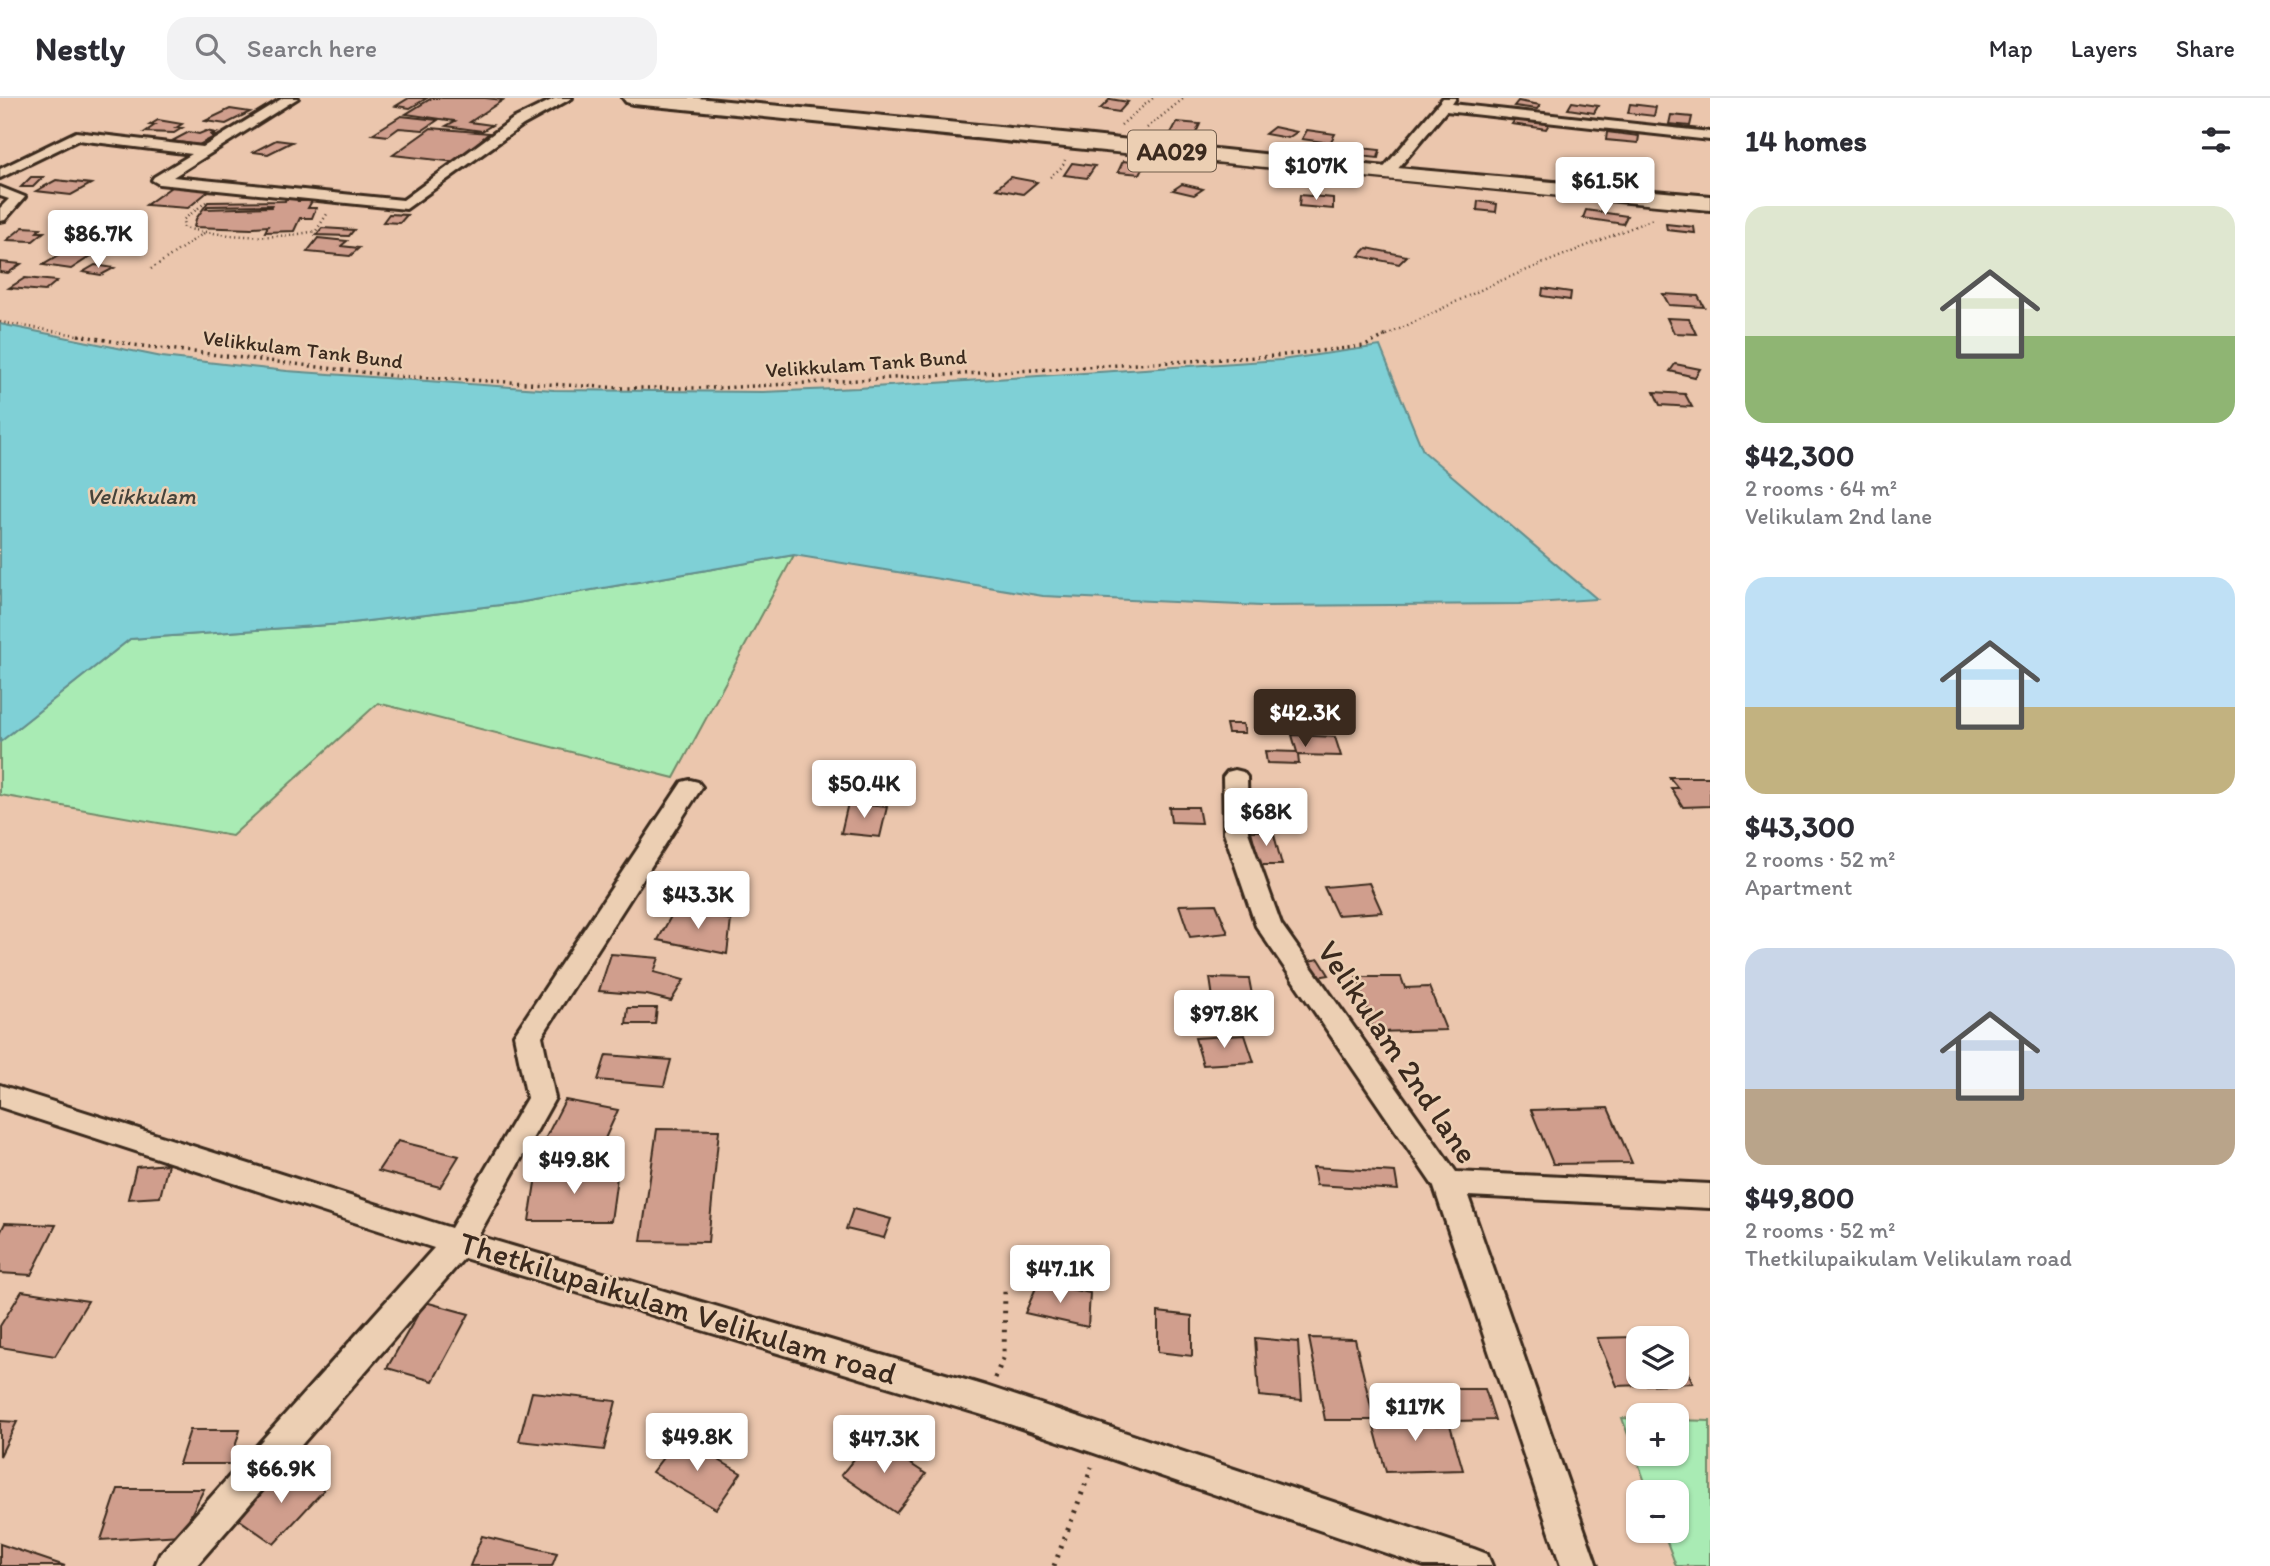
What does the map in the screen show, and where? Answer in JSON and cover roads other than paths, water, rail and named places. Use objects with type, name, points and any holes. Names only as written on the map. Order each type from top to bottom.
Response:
[{"type":"highway","name":"AA029","points":[[633,98],[1386,174],[1710,203]]},
{"type":"street","points":[[292,98],[202,151],[159,180],[406,205],[518,122],[566,98]]},
{"type":"street","points":[[1386,174],[1446,103],[1710,136]]},
{"type":"street","points":[[0,174],[76,136],[202,151]]},
{"type":"street","points":[[0,191],[18,197],[0,217]]},
{"type":"street","name":"Velikulam 2nd lane","points":[[1235,777],[1236,832],[1269,926],[1448,1184],[1579,1566]]},
{"type":"street","points":[[173,1566],[458,1243],[541,1098],[528,1035],[690,787]]},
{"type":"street","name":"Thetkilupaikulam Velikulam road","points":[[0,1096],[458,1243],[986,1401],[1474,1566]]},
{"type":"street","points":[[1448,1184],[1710,1196]]},
{"type":"water","name":"Velikkulam","points":[[0,324],[162,357],[287,371],[554,390],[763,392],[858,388],[1281,360],[1380,346],[1423,451],[1597,599],[1519,604],[1261,606],[1043,596],[794,555],[517,603],[343,624],[130,639],[0,742]]}]
